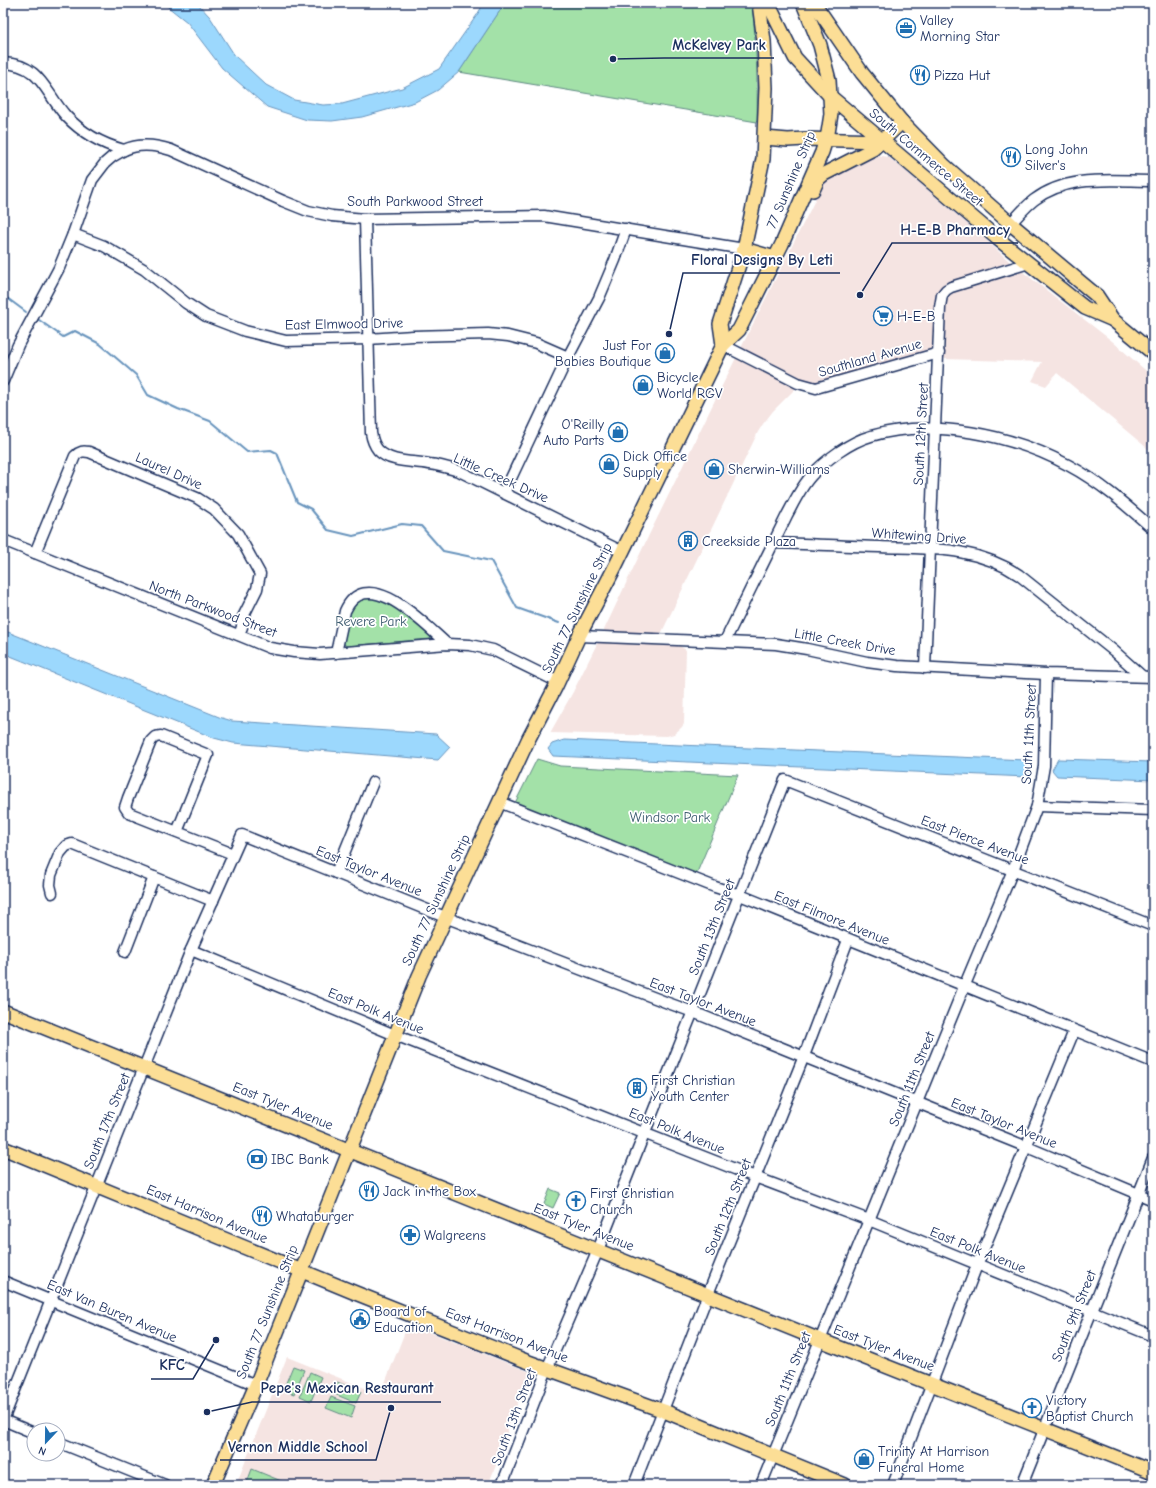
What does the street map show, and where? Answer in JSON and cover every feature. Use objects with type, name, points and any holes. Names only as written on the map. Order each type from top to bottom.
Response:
[{"type":"main road","name":"77 Sunshine Strip","points":[[723,345],[720,324],[744,250],[763,159],[766,88],[764,42],[759,3]]},
{"type":"main road","name":"South Commerce Street","points":[[768,3],[795,58],[831,97],[998,239],[1085,308],[1113,320],[1153,353]]},
{"type":"main road","name":"77 Sunshine Strip","points":[[723,345],[739,330],[782,244],[826,139],[831,114],[831,97],[826,63],[803,3]]},
{"type":"main road","name":"South Commerce Street","points":[[814,3],[862,73],[902,122],[945,166],[1097,296],[1113,320]]},
{"type":"main road","points":[[782,244],[797,222],[818,179],[824,174],[873,149],[902,122]]},
{"type":"main road","points":[[765,138],[788,140],[826,139],[882,141]]},
{"type":"main road","points":[[805,139],[812,147],[817,163]]},
{"type":"main road","points":[[763,159],[773,147],[788,140]]},
{"type":"main road","name":"South Parkwood Street","points":[[744,250],[775,258]]},
{"type":"main road","name":"South 77 Sunshine Strip","points":[[213,1485],[256,1385],[419,976],[499,802],[579,636],[623,552],[723,345]]},
{"type":"main road","name":"East Tyler Avenue","points":[[3,1011],[820,1340],[1153,1472]]},
{"type":"main road","name":"East Harrison Avenue","points":[[3,1148],[547,1369],[664,1411],[845,1485]]},
{"type":"street","points":[[3,63],[18,65],[39,77],[60,109],[77,127],[101,141],[124,150]]},
{"type":"street","name":"South Parkwood Street","points":[[124,150],[140,146],[161,147],[171,150],[283,201],[308,211],[332,216],[365,219],[544,216],[744,250]]},
{"type":"street","points":[[3,381],[18,345],[59,268],[92,180],[105,163],[124,150]]},
{"type":"street","points":[[998,239],[1023,209],[1033,200],[1063,184],[1092,181],[1153,181]]},
{"type":"street","name":"Little Creek Drive","points":[[365,219],[370,433],[378,450],[386,456],[396,459],[430,464],[459,471],[623,552]]},
{"type":"street","points":[[504,493],[568,357],[607,279],[626,229]]},
{"type":"street","name":"East Elmwood Drive","points":[[73,234],[104,246],[144,270],[186,303],[206,316],[245,331],[286,341],[488,334],[508,336],[536,343],[568,357]]},
{"type":"street","name":"South 12th Street","points":[[925,668],[942,295],[946,290],[957,284],[1029,263]]},
{"type":"street","name":"Southland Avenue","points":[[723,345],[798,383],[816,388],[939,353]]},
{"type":"street","points":[[725,641],[797,496],[810,476],[837,454],[869,437],[880,434],[895,431],[936,429],[967,431],[1010,441],[1068,464],[1109,491],[1153,528]]},
{"type":"street","name":"Laurel Drive","points":[[35,553],[75,456],[79,452],[89,452],[196,498],[214,510],[238,534],[260,574],[257,589],[242,620],[242,627],[239,635]]},
{"type":"street","name":"North Parkwood Street","points":[[3,540],[270,648],[320,654],[447,644],[470,645],[493,650],[558,682]]},
{"type":"street","name":"Whitewing Drive","points":[[773,543],[954,550],[976,555],[1008,567],[1049,598],[1142,676]]},
{"type":"street","points":[[336,652],[347,605],[356,597],[370,593],[384,596],[397,602],[447,644]]},
{"type":"street","name":"Little Creek Drive","points":[[579,636],[725,641],[786,645],[867,662],[925,668],[1046,674],[1153,677]]},
{"type":"street","name":"South 11th Street","points":[[761,1485],[964,986],[1013,870],[1037,806],[1044,766],[1046,674]]},
{"type":"street","points":[[177,832],[208,755],[161,736],[155,737],[151,740],[125,806],[129,813],[177,832],[234,854]]},
{"type":"street","name":"East Pierce Avenue","points":[[786,780],[1153,926]]},
{"type":"street","name":"South 13th Street","points":[[502,1485],[547,1369],[598,1250],[786,780]]},
{"type":"street","points":[[336,872],[373,782]]},
{"type":"street","name":"East Filmore Avenue","points":[[499,802],[715,887],[740,895],[848,940],[1153,1062]]},
{"type":"street","points":[[1037,806],[1153,810]]},
{"type":"street","name":"East Taylor Avenue","points":[[242,835],[336,872],[445,918],[668,1004],[693,1012],[804,1056],[1153,1200]]},
{"type":"street","name":"South 17th Street","points":[[3,1420],[191,950],[242,835]]},
{"type":"street","points":[[52,893],[50,880],[60,853],[66,846],[72,844],[213,901]]},
{"type":"street","points":[[125,952],[154,877]]},
{"type":"street","name":"South 12th Street","points":[[634,1485],[664,1411],[708,1294],[804,1056],[848,940]]},
{"type":"street","name":"East Polk Avenue","points":[[191,950],[395,1035],[755,1177],[869,1220],[1153,1336]]},
{"type":"street","points":[[893,1485],[977,1265],[1074,1031]]},
{"type":"street","name":"South 9th Street","points":[[1022,1485],[1153,1158]]},
{"type":"street","name":"East Van Buren Avenue","points":[[3,1280],[256,1385]]},
{"type":"street","points":[[3,1420],[26,1430]]},
{"type":"street","points":[[66,1445],[165,1485]]},
{"type":"street","points":[[1150,1485],[1153,1479]]},
{"type":"shaded area","points":[[877,155],[888,157],[902,168],[1010,262],[1112,341],[1153,377],[1153,453],[1057,373],[1046,386],[1032,381],[1042,362],[945,359],[928,351],[815,384],[804,380],[773,411],[758,432],[661,634],[686,650],[684,724],[674,734],[667,736],[550,733],[573,692],[604,630],[714,402],[826,179]]},
{"type":"shaded area","points":[[408,1324],[530,1372],[508,1428],[508,1436],[488,1485],[236,1485],[287,1357],[367,1389],[383,1388]]},
{"type":"green space","points":[[505,3],[752,3],[755,33],[757,122],[459,72]]},
{"type":"green space","name":"Revere Park","points":[[371,597],[394,604],[431,635],[431,639],[347,646],[342,643],[347,616],[359,600]]},
{"type":"green space","name":"Windsor Park","points":[[537,759],[560,766],[738,775],[696,875],[515,803]]},
{"type":"green space","points":[[550,1189],[560,1193],[553,1208],[544,1204]]},
{"type":"green space","points":[[293,1366],[304,1370],[294,1394],[283,1390]]},
{"type":"green space","points":[[310,1372],[321,1377],[311,1401],[300,1396]]},
{"type":"green space","points":[[337,1382],[361,1392],[356,1403],[332,1393]]},
{"type":"green space","points":[[331,1397],[355,1406],[351,1418],[326,1408]]},
{"type":"green space","points":[[252,1469],[291,1485],[246,1485]]},
{"type":"water","points":[[163,3],[197,3],[210,17],[235,56],[266,85],[294,100],[323,105],[342,104],[402,88],[439,69],[484,3],[505,3],[459,72],[438,90],[415,102],[362,117],[332,121],[307,120],[267,107],[222,68],[187,22]]},
{"type":"water","points":[[3,630],[232,721],[436,734],[450,747],[438,760],[233,743],[214,738],[3,653]]},
{"type":"water","points":[[564,740],[1026,760],[1032,768],[1027,777],[553,756],[548,749],[552,744]]},
{"type":"water","points":[[1058,759],[1153,762],[1153,780],[1057,776],[1052,770]]},
{"type":"waterway","points":[[3,295],[26,312]]},
{"type":"waterway","points":[[39,320],[63,337],[75,331],[100,344],[136,375],[148,395],[178,409],[210,421],[247,452],[271,450],[277,453],[297,502],[311,509],[328,530],[353,536],[402,524],[421,526],[443,551],[491,561],[517,608],[559,623]]},
{"type":"place","name":"Valley Morning Star","points":[[906,28]]},
{"type":"place","name":"McKelvey Park","points":[[613,59]]},
{"type":"place","name":"Pizza Hut","points":[[920,75]]},
{"type":"place","name":"Long John Silver's","points":[[1011,157]]},
{"type":"place","name":"H-E-B Pharmacy","points":[[860,295]]},
{"type":"place","name":"H-E-B","points":[[883,316]]},
{"type":"place","name":"Floral Designs By Leti","points":[[669,334]]},
{"type":"place","name":"Just For Babies Boutique","points":[[665,353]]},
{"type":"place","name":"Bicycle World RGV","points":[[643,385]]},
{"type":"place","name":"O'Reilly Auto Parts","points":[[618,432]]},
{"type":"place","name":"Dick Office Supply","points":[[609,464]]},
{"type":"place","name":"Sherwin-Williams","points":[[714,469]]},
{"type":"place","name":"Creekside Plaza","points":[[688,541]]},
{"type":"place","name":"First Christian Youth Center","points":[[637,1088]]},
{"type":"place","name":"IBC Bank","points":[[257,1159]]},
{"type":"place","name":"Jack in the Box","points":[[369,1191]]},
{"type":"place","name":"First Christian Church","points":[[576,1201]]},
{"type":"place","name":"Whataburger","points":[[262,1216]]},
{"type":"place","name":"Walgreens","points":[[410,1235]]},
{"type":"place","name":"Board of Education","points":[[360,1319]]},
{"type":"place","name":"KFC","points":[[216,1340]]},
{"type":"place","name":"Vernon Middle School","points":[[391,1408]]},
{"type":"place","name":"Victory Baptist Church","points":[[1032,1408]]},
{"type":"place","name":"Pepe's Mexican Restaurant","points":[[207,1412]]},
{"type":"place","name":"Trinity At Harrison Funeral Home","points":[[864,1459]]}]
